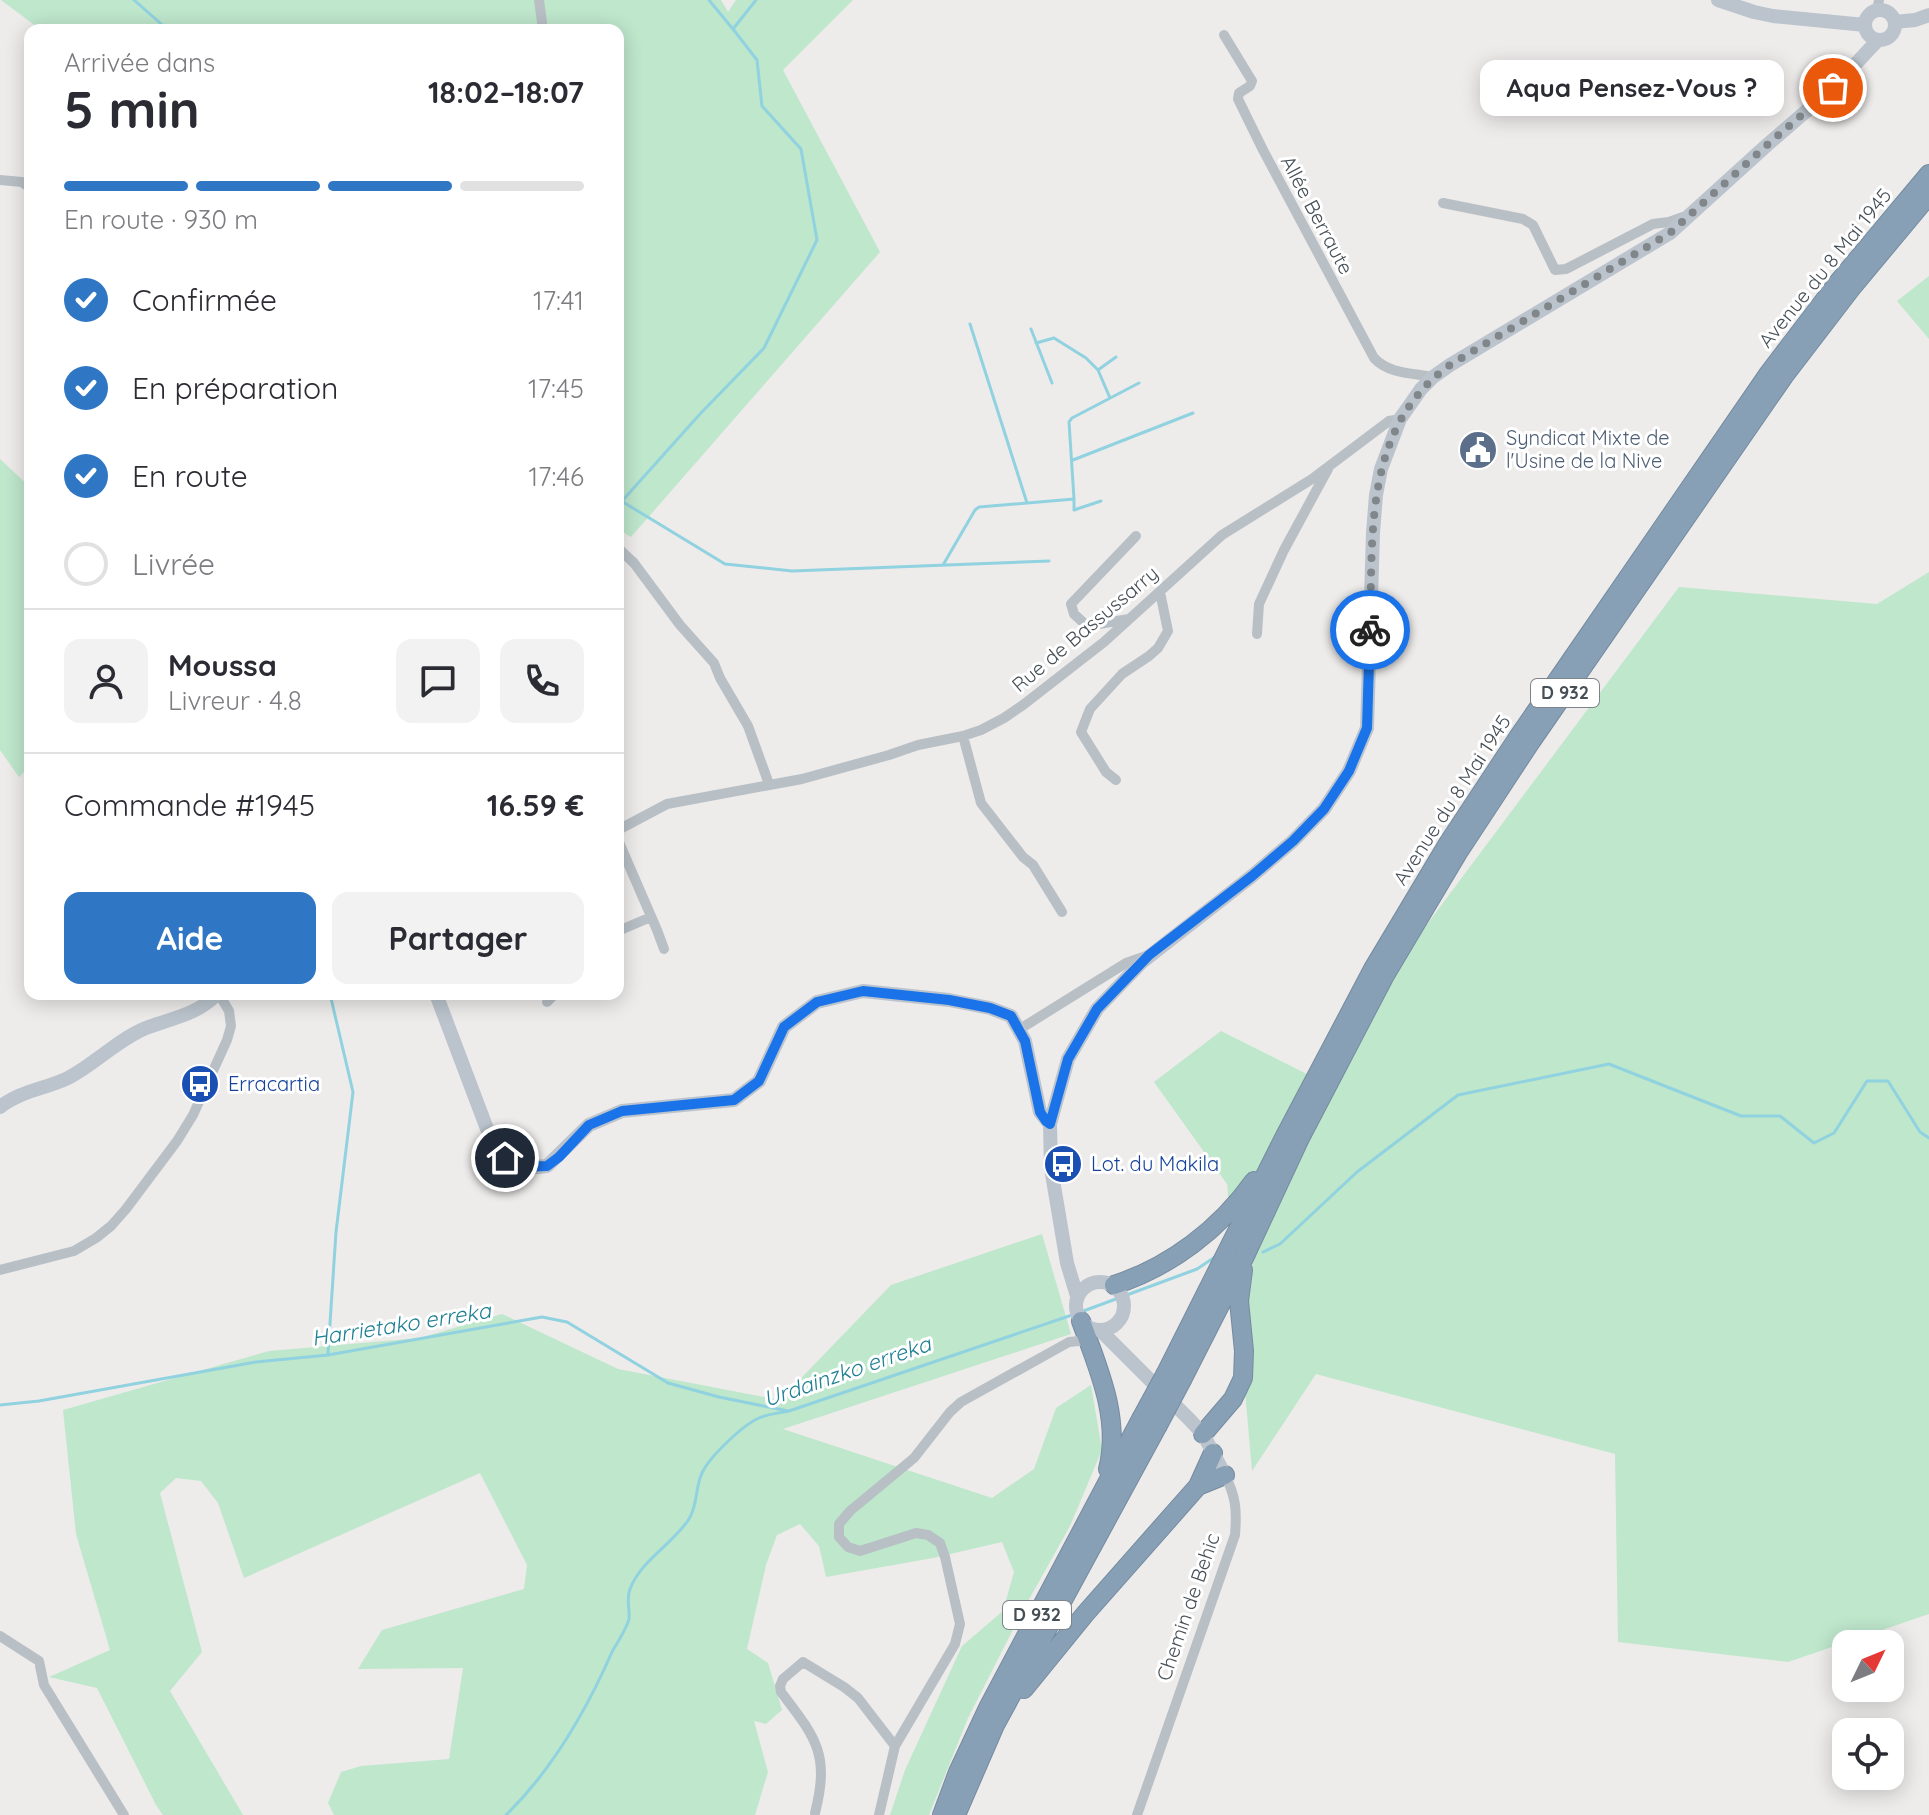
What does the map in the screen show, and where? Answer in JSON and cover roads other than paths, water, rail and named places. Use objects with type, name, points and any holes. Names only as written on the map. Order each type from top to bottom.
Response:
[{"type":"highway","name":"Avenue du 8 Mai 1945","points":[[1237,1252],[1285,1136],[1373,969],[1478,796],[1776,363],[1828,294],[1929,174]]},
{"type":"highway","name":"Avenue du 8 Mai 1945","points":[[1237,1252],[1258,1227],[1300,1138],[1384,977],[1479,820],[1784,376],[1844,296],[1929,195]]},
{"type":"highway","points":[[1120,1293],[1132,1280],[1163,1265],[1215,1227],[1245,1193],[1285,1136]]},
{"type":"highway","points":[[1203,1434],[1233,1399],[1243,1378],[1237,1252]]},
{"type":"highway","name":"D 932","points":[[956,1815],[995,1725],[1237,1252]]},
{"type":"highway","points":[[1078,1310],[1094,1335],[1110,1409],[1112,1455],[1102,1495]]},
{"type":"highway","name":"D 932","points":[[942,1815],[988,1708],[1102,1495],[1149,1423]]},
{"type":"highway","points":[[995,1725],[1085,1614],[1198,1486],[1213,1453]]},
{"type":"highway","points":[[1198,1486],[1225,1475]]},
{"type":"street","points":[[539,0],[542,24]]},
{"type":"street","points":[[1720,1],[1773,16],[1865,25]]},
{"type":"street","points":[[1078,1310],[1051,1168],[1050,1124],[1068,1059],[1097,1009],[1149,955],[1293,841],[1324,809],[1349,771],[1367,728],[1376,495],[1381,469],[1400,419],[1421,389],[1450,365],[1670,233],[1692,214],[1833,88],[1878,40],[1891,36],[1895,22],[1891,14],[1878,5],[1868,15],[1865,25],[1869,35],[1878,40]]},
{"type":"street","points":[[1895,22],[1929,15]]},
{"type":"street","name":"Allée Berraute","points":[[1224,35],[1252,81],[1239,93],[1238,99],[1374,358],[1391,370],[1433,377]]},
{"type":"street","points":[[0,180],[24,184]]},
{"type":"street","points":[[1443,203],[1523,219],[1533,225],[1555,270],[1566,269],[1653,224],[1692,214]]},
{"type":"street","name":"Rue de Bassussarry","points":[[624,827],[667,804],[802,779],[981,730],[1023,705],[1104,642],[1222,535],[1329,467],[1389,421],[1400,419]]},
{"type":"street","points":[[1257,634],[1259,604],[1329,467]]},
{"type":"street","points":[[1131,618],[1087,626],[1074,614],[1071,604],[1136,536]]},
{"type":"street","points":[[624,554],[714,663],[748,726],[769,784]]},
{"type":"street","points":[[1116,780],[1106,772],[1081,732],[1090,709],[1122,674],[1158,648],[1168,631],[1160,592]]},
{"type":"street","points":[[963,736],[981,803],[1023,857],[1033,865],[1062,912]]},
{"type":"street","points":[[624,854],[664,949]]},
{"type":"street","points":[[624,928],[651,917]]},
{"type":"street","points":[[1020,1029],[1126,963],[1149,955]]},
{"type":"street","points":[[438,1000],[492,1142],[505,1158],[518,1167],[547,1166],[589,1125],[622,1111],[734,1100],[759,1081],[784,1027],[817,1002],[863,991],[949,1000],[990,1008],[1011,1016],[1025,1041],[1040,1112],[1050,1124]]},
{"type":"street","points":[[0,1107],[25,1092],[70,1077],[122,1040],[145,1028],[184,1016],[211,1000]]},
{"type":"street","points":[[0,1270],[74,1251],[111,1226],[126,1209],[193,1115],[231,1026],[229,1011],[222,1000]]},
{"type":"street","points":[[1067,1263],[1074,1274],[1090,1283]]},
{"type":"street","points":[[879,1815],[895,1746],[955,1644],[960,1624],[940,1543],[928,1535],[916,1533],[860,1551],[848,1547],[839,1537],[839,1524],[850,1511],[914,1458],[961,1402],[1069,1342],[1115,1325],[1122,1317],[1120,1293],[1102,1281],[1090,1283],[1084,1287],[1078,1310]]},
{"type":"street","points":[[1115,1325],[1120,1350]]},
{"type":"street","name":"Chemin de Behic","points":[[1094,1335],[1120,1350],[1203,1434],[1234,1494],[1237,1512],[1235,1535],[1137,1815]]},
{"type":"street","points":[[0,1636],[39,1661],[44,1685],[124,1815]]},
{"type":"street","points":[[815,1813],[821,1789],[822,1765],[807,1726],[781,1692],[783,1679],[792,1671],[803,1662],[844,1687],[869,1710],[895,1746]]},
{"type":"waterway","points":[[134,0],[161,24]]},
{"type":"waterway","points":[[709,0],[732,28]]},
{"type":"waterway","points":[[624,499],[764,348],[817,240],[801,149],[762,106],[757,60],[733,29],[756,0]]},
{"type":"waterway","points":[[970,324],[1027,503]]},
{"type":"waterway","points":[[1031,329],[1052,383]]},
{"type":"waterway","points":[[1036,343],[1054,338],[1086,358],[1098,370],[1110,398]]},
{"type":"waterway","points":[[1098,370],[1116,357]]},
{"type":"waterway","points":[[943,565],[979,507],[1074,499],[1069,422],[1139,383]]},
{"type":"waterway","points":[[1073,460],[1193,413]]},
{"type":"waterway","points":[[1074,499],[1074,510],[1101,501]]},
{"type":"waterway","points":[[624,503],[725,564],[792,571],[1049,561]]},
{"type":"waterway","points":[[328,1354],[336,1232],[353,1092],[331,1000]]},
{"type":"waterway","name":"Urdainzko erreka","points":[[1263,1252],[1280,1244],[1357,1172],[1458,1095],[1609,1064],[1741,1116],[1780,1116],[1814,1143],[1834,1133],[1867,1081],[1888,1081],[1920,1132],[1929,1138]]},
{"type":"waterway","name":"Urdainzko erreka","points":[[506,1815],[553,1759],[591,1695],[628,1623],[629,1593],[635,1579],[689,1519],[706,1466],[744,1427],[763,1417],[789,1411],[1078,1313],[1197,1269],[1215,1257]]},
{"type":"waterway","name":"Harrietako erreka","points":[[0,1405],[39,1401],[256,1362],[328,1355],[542,1317],[567,1322],[668,1383],[788,1411]]},
{"type":"place","name":"Aqua Pensez-Vous ?","points":[[1833,88]]},
{"type":"place","name":"Syndicat Mixte de l'Usine de la Nive","points":[[1478,450]]},
{"type":"place","name":"Erracartia","points":[[200,1084]]},
{"type":"place","name":"Lot. du Makila","points":[[1063,1164]]}]
